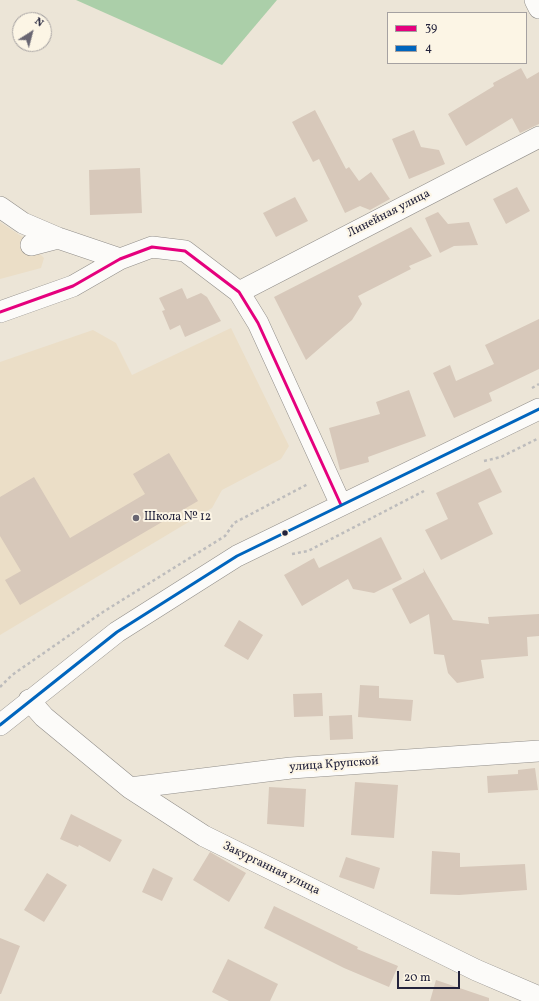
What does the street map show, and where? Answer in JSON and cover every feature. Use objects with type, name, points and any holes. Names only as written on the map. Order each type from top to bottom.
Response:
[{"type":"street","points":[[535,0],[539,8]]},
{"type":"street","name":"Линейная улица","points":[[239,292],[539,137]]},
{"type":"street","points":[[0,207],[23,223],[58,238],[120,259]]},
{"type":"street","points":[[31,245],[58,238]]},
{"type":"street","points":[[0,312],[73,286],[120,259],[152,247],[185,251],[239,292],[258,323],[341,504]]},
{"type":"street","points":[[0,725],[29,700],[117,632],[231,560],[341,504],[539,409]]},
{"type":"street","name":"Закурганная улица","points":[[29,700],[44,717],[130,788],[204,836],[476,970],[539,997]]},
{"type":"street","name":"улица Крупской","points":[[130,788],[291,768],[539,751]]},
{"type":"path","points":[[478,463],[501,457],[539,438]]},
{"type":"path","points":[[287,555],[308,551],[428,488]]},
{"type":"shaded area","points":[[0,222],[24,238],[44,258],[41,268],[0,279]]},
{"type":"shaded area","points":[[231,328],[289,446],[281,459],[222,490],[212,508],[0,635],[0,362],[93,330],[116,343],[132,375]]},
{"type":"green space","points":[[76,0],[277,0],[222,65]]},
{"type":"building","points":[[521,68],[527,79],[539,72],[539,124],[520,133],[512,118],[466,146],[448,114],[494,86],[493,83]]},
{"type":"building","points":[[315,110],[346,169],[349,167],[359,181],[371,172],[390,199],[370,210],[360,206],[345,213],[319,159],[313,162],[292,122]]},
{"type":"building","points":[[414,130],[421,147],[439,150],[445,164],[409,179],[392,139]]},
{"type":"building","points":[[140,168],[142,213],[90,215],[89,170]]},
{"type":"building","points":[[517,187],[530,211],[506,224],[493,199]]},
{"type":"building","points":[[295,197],[308,221],[276,237],[263,213]]},
{"type":"building","points":[[438,212],[448,224],[469,222],[478,245],[454,246],[440,253],[425,218]]},
{"type":"building","points":[[411,227],[432,256],[409,266],[411,269],[358,296],[362,304],[352,320],[306,360],[274,297]]},
{"type":"building","points":[[182,288],[187,299],[201,293],[207,297],[221,321],[185,337],[180,325],[170,330],[162,311],[165,310],[159,298]]},
{"type":"building","points":[[539,319],[539,369],[489,393],[492,401],[454,418],[433,373],[450,365],[456,381],[494,364],[485,345]]},
{"type":"building","points":[[409,390],[426,436],[368,457],[369,462],[340,470],[329,428],[380,414],[376,402]]},
{"type":"building","name":"Школа № 12","points":[[169,453],[198,501],[20,605],[5,580],[21,571],[0,536],[0,497],[34,477],[70,538],[145,494],[133,474]]},
{"type":"building","points":[[490,468],[502,492],[478,503],[493,534],[441,560],[425,530],[448,519],[436,493]]},
{"type":"building","points":[[381,537],[402,579],[374,593],[353,589],[348,579],[302,606],[284,575],[314,558],[319,568]]},
{"type":"building","points":[[423,568],[453,620],[489,624],[488,617],[539,614],[539,636],[527,637],[528,656],[481,660],[484,678],[457,683],[448,673],[444,655],[434,654],[429,614],[410,624],[392,589],[424,572]]},
{"type":"building","points":[[239,620],[263,635],[248,660],[224,646]]},
{"type":"building","points":[[360,685],[379,686],[379,698],[413,700],[411,721],[358,717]]},
{"type":"building","points":[[322,693],[323,716],[294,717],[293,694]]},
{"type":"building","points":[[352,715],[353,739],[330,740],[329,716]]},
{"type":"building","points":[[535,768],[538,790],[488,793],[487,776],[518,774],[518,770]]},
{"type":"building","points":[[355,782],[398,785],[394,838],[351,835]]},
{"type":"building","points":[[269,787],[306,789],[304,827],[267,824]]},
{"type":"building","points":[[71,814],[122,840],[110,862],[79,845],[78,847],[60,839]]},
{"type":"building","points":[[432,851],[460,853],[460,867],[525,864],[527,890],[459,895],[430,894]]},
{"type":"building","points":[[210,852],[246,873],[229,902],[193,880]]},
{"type":"building","points":[[346,857],[380,868],[374,889],[339,877]]},
{"type":"building","points":[[153,868],[173,878],[162,901],[142,892]]},
{"type":"building","points":[[47,873],[67,885],[44,922],[24,910]]},
{"type":"building","points":[[274,906],[358,947],[357,949],[398,966],[389,987],[344,968],[264,928]]},
{"type":"building","points":[[0,938],[20,946],[1,994],[0,994]]},
{"type":"building","points":[[228,959],[278,984],[270,1001],[229,1001],[212,992]]},
{"type":"building","points":[[436,980],[489,998],[489,1001],[430,1001]]},
{"type":"transit line","name":"39","points":[[0,312],[73,286],[120,259],[152,247],[185,251],[239,292],[258,323],[341,505]]},
{"type":"transit line","name":"4","points":[[0,725],[117,632],[237,556],[539,409]]},
{"type":"place","name":"Школа № 12","points":[[136,518]]}]
